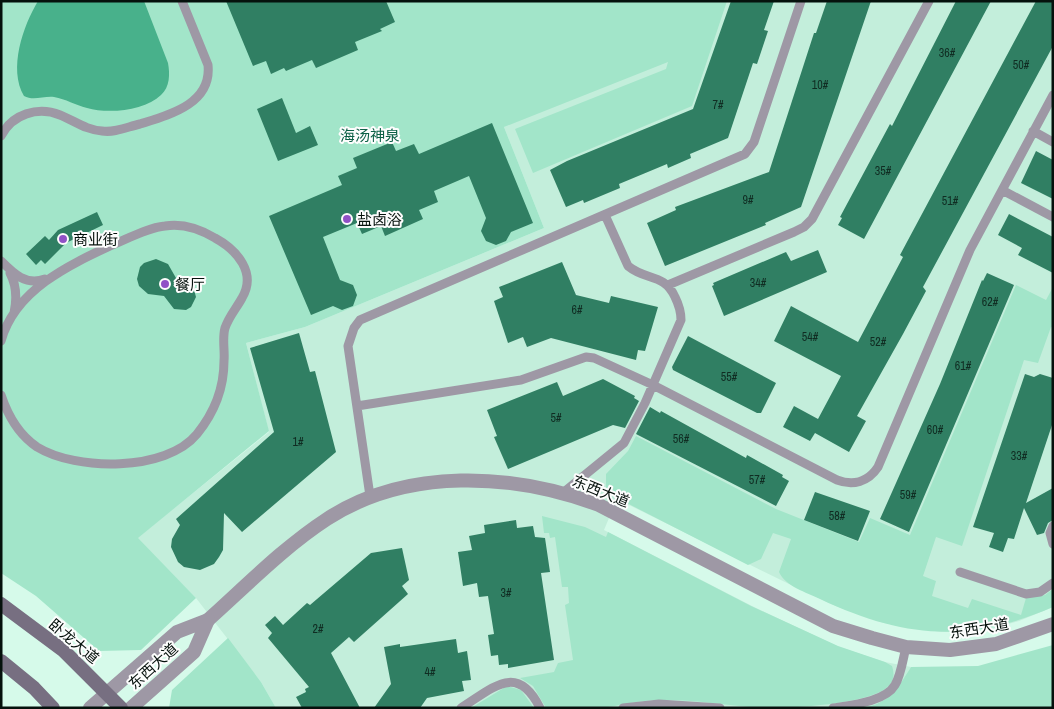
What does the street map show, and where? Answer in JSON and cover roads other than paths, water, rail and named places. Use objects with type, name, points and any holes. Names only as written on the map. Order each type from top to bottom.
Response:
[{"type":"main road","name":"卧龙大道","points":[[1,604],[64,651],[108,692],[121,708]]},
{"type":"main road","points":[[1,662],[34,688],[53,708]]},
{"type":"street","name":"东西大道","points":[[131,708],[194,652],[208,620],[314,529],[334,515],[370,496],[402,487],[437,482],[488,481],[564,492],[599,505],[650,530],[833,626],[906,647],[950,650],[996,644],[1053,624]]},
{"type":"street","points":[[90,708],[177,632],[208,620]]},
{"type":"lane","points":[[1,136],[12,122],[32,112],[46,111],[60,114],[87,128],[113,132],[184,109],[205,89],[209,73],[208,65],[182,1]]},
{"type":"lane","points":[[668,284],[794,232],[812,219],[929,1]]},
{"type":"lane","points":[[370,496],[348,346],[354,328],[360,320],[739,158],[750,149],[800,4]]},
{"type":"lane","points":[[357,406],[521,380],[586,357],[594,358],[653,384],[837,480],[847,484],[865,480],[878,467],[970,250],[1053,95]]},
{"type":"lane","points":[[1033,132],[1053,142]]},
{"type":"lane","points":[[1002,190],[1053,217]]},
{"type":"lane","points":[[564,492],[624,443],[682,320],[679,306],[668,284],[662,280],[634,272],[628,266],[605,215]]},
{"type":"lane","points":[[1,396],[14,424],[37,447],[67,459],[85,462],[131,462],[162,457],[181,448],[195,436],[213,409],[223,378],[224,332],[228,320],[242,299],[247,284],[246,268],[236,252],[214,237],[188,226],[164,226],[135,235],[100,250],[53,276],[38,282],[28,281],[9,270]]},
{"type":"lane","points":[[1,261],[9,270],[14,280],[17,298],[13,317]]},
{"type":"lane","points":[[1,341],[13,317],[26,300],[53,276]]},
{"type":"lane","points":[[1053,526],[1050,533],[1053,544]]},
{"type":"lane","points":[[960,572],[1026,594],[1040,592],[1053,583]]},
{"type":"lane","points":[[833,708],[876,698],[890,690],[897,681],[906,647]]},
{"type":"lane","points":[[461,708],[506,682],[516,682],[527,688],[540,708]]},
{"type":"lane","points":[[623,708],[660,704],[720,708]]},
{"type":"place","name":"盐卤浴","points":[[347,219]]},
{"type":"place","name":"商业街","points":[[63,239]]},
{"type":"place","name":"餐厅","points":[[165,284]]},
{"type":"park label","name":"海汤神泉","points":[[370,135]]}]
